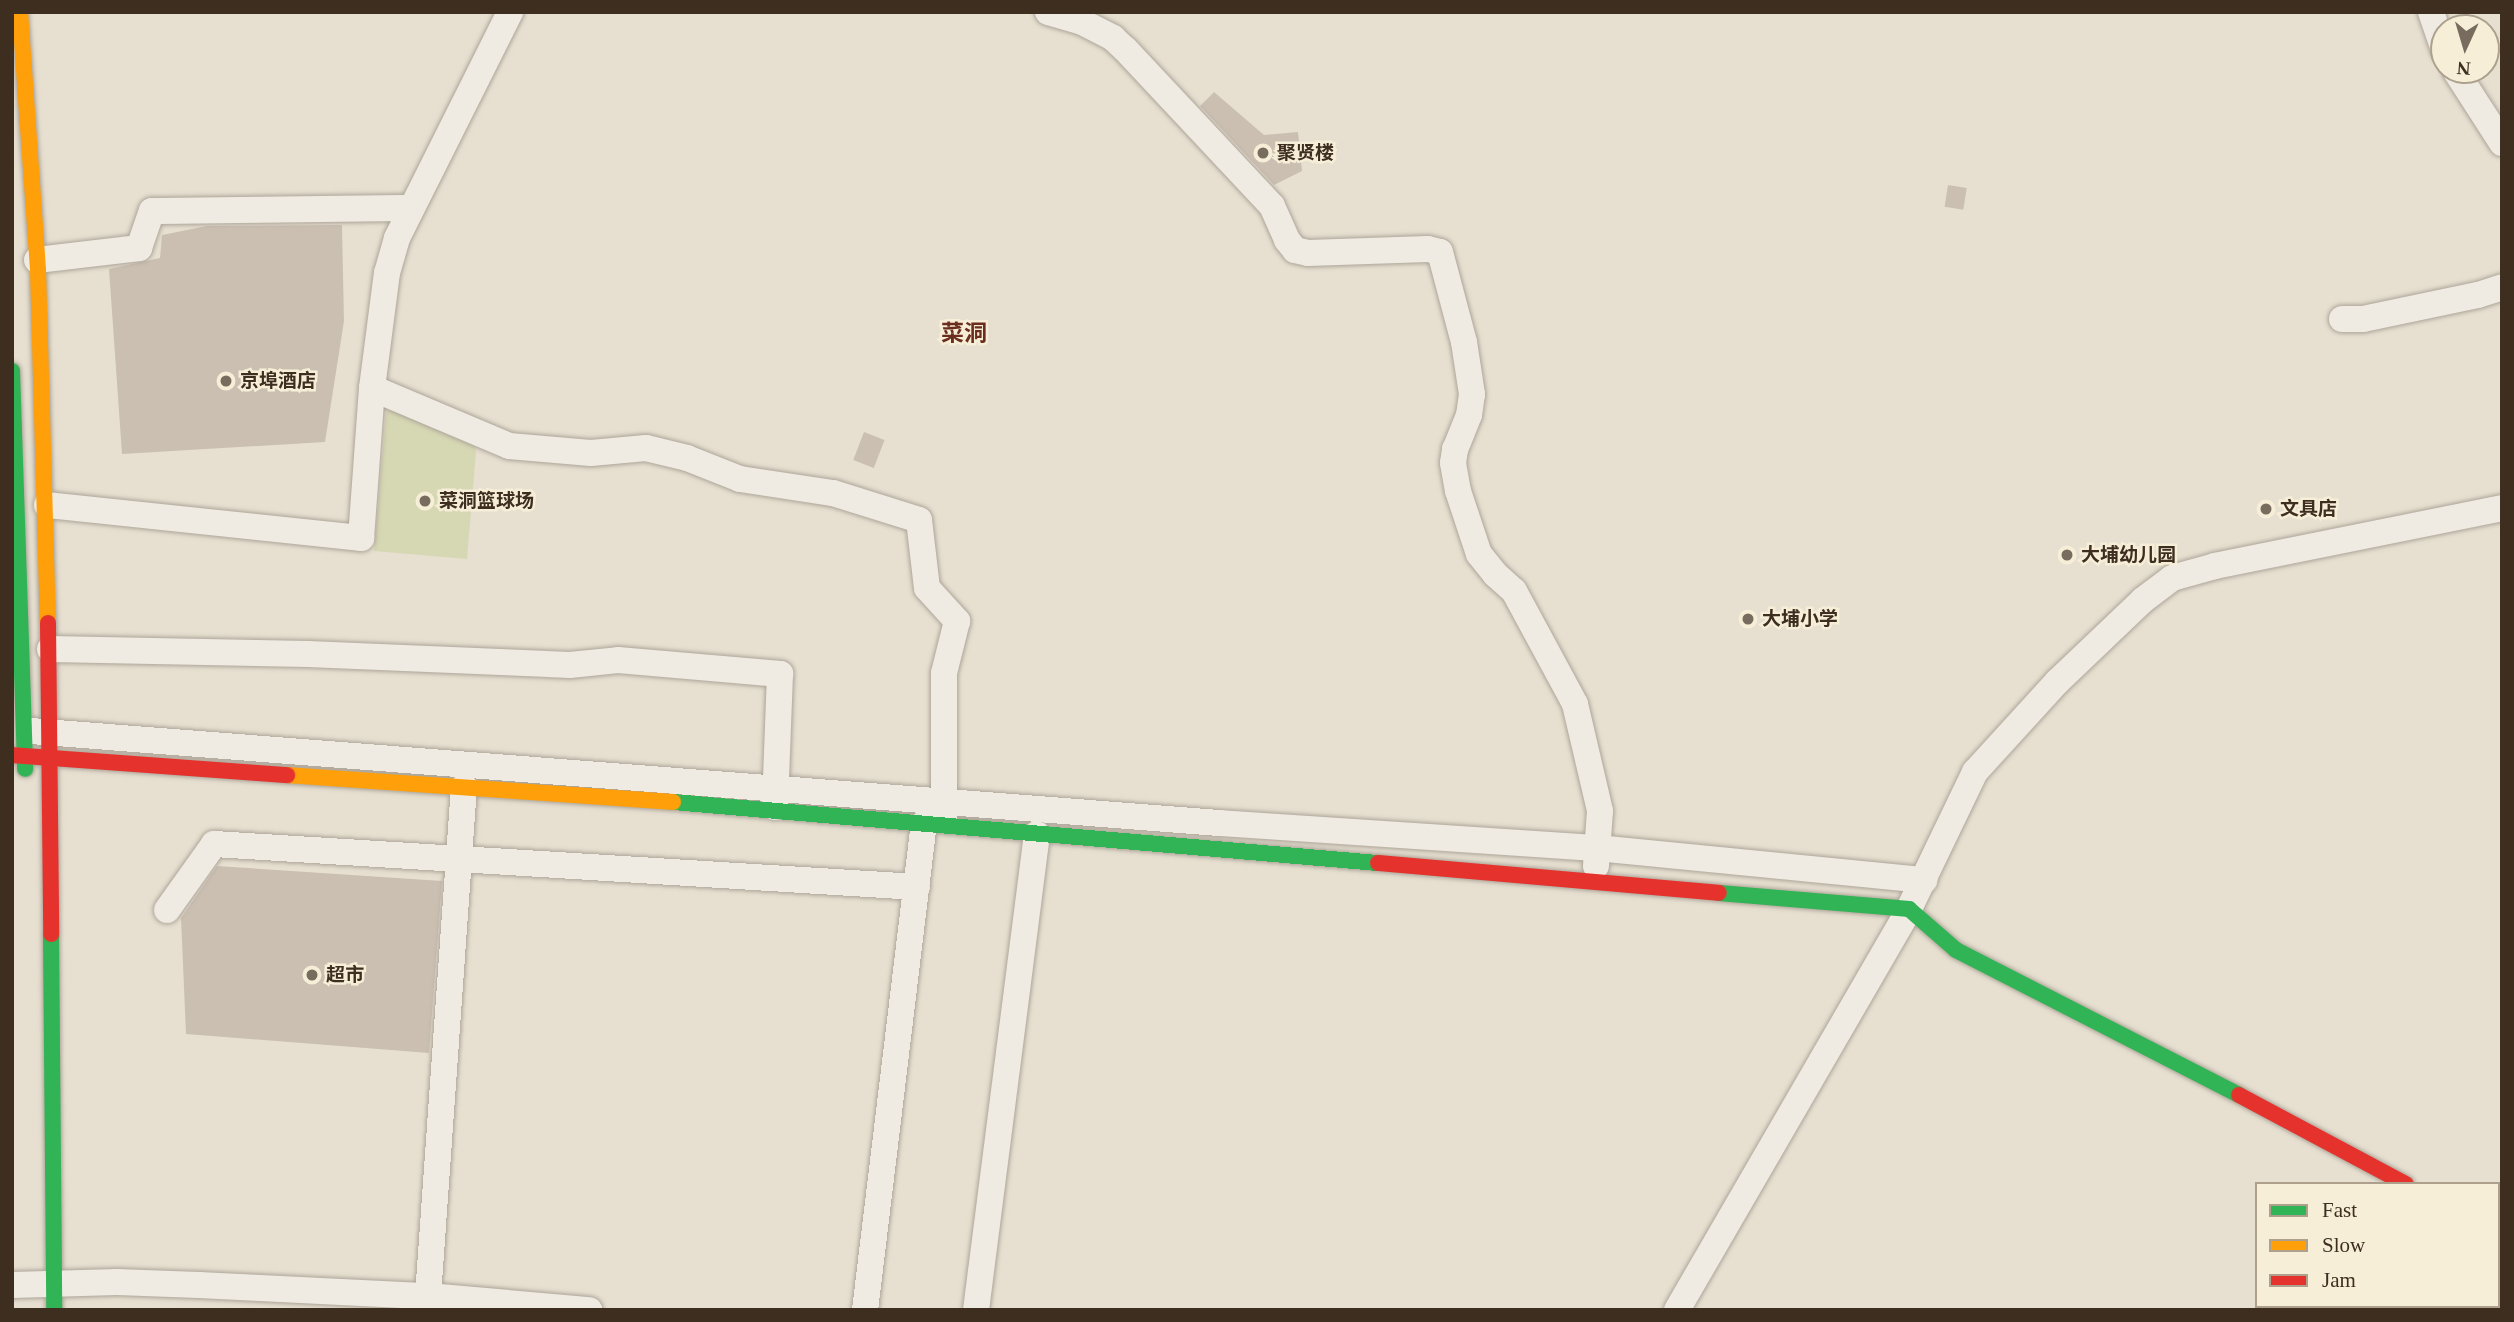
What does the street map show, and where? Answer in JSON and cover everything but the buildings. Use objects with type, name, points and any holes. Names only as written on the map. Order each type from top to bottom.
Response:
[{"type":"street","points":[[20,12],[37,260],[50,649],[29,743],[25,781]]},
{"type":"street","points":[[47,505],[361,538],[372,388],[387,273],[397,238],[410,208],[510,12]]},
{"type":"street","points":[[1048,12],[1082,22],[1113,38],[1125,49],[1272,206],[1285,237],[1295,250],[1308,253],[1428,248],[1440,252],[1464,342],[1472,394],[1469,415],[1455,449],[1453,463],[1458,491],[1479,554],[1494,574],[1514,591],[1576,704],[1600,811],[1594,881]]},
{"type":"street","points":[[2464,84],[2502,143]]},
{"type":"street","points":[[37,260],[138,248],[152,211],[410,208]]},
{"type":"street","points":[[2342,319],[2363,319],[2478,295],[2502,287]]},
{"type":"street","points":[[12,371],[29,743],[31,1283],[54,1310]]},
{"type":"street","points":[[372,388],[509,446],[591,453],[646,448],[687,458],[740,479],[833,492],[919,520],[928,588],[957,621],[944,673],[937,817],[917,887],[865,1310]]},
{"type":"street","points":[[1677,1310],[1909,909],[1975,772],[2057,682],[2156,588],[2172,578],[2215,566],[2502,508]]},
{"type":"street","points":[[50,649],[308,654],[570,666],[618,660],[780,674],[775,800]]},
{"type":"street","points":[[29,743],[775,800],[937,817],[1597,848],[1924,880]]},
{"type":"street","points":[[29,743],[464,786],[775,800]]},
{"type":"street","points":[[428,1296],[464,786]]},
{"type":"street","points":[[937,817],[1037,834],[1909,909],[1956,950],[2190,1068],[2402,1182]]},
{"type":"street","points":[[976,1310],[1037,834]]},
{"type":"street","points":[[167,910],[214,844],[917,887]]},
{"type":"street","points":[[31,1283],[428,1296],[513,1306],[589,1310]]},
{"type":"green space","name":"菜洞篮球场","points":[[395,403],[473,439],[476,452],[467,559],[374,551],[386,414]]},
{"type":"traffic: fast","points":[[12,371],[25,769]]},
{"type":"traffic: fast","points":[[673,802],[1378,863]]},
{"type":"traffic: fast","points":[[1719,893],[1909,909],[1956,950],[2239,1095]]},
{"type":"traffic: fast","points":[[51,934],[54,1310]]},
{"type":"traffic: slow","points":[[20,12],[38,270],[48,623]]},
{"type":"traffic: slow","points":[[287,775],[673,802]]},
{"type":"traffic: jam","points":[[48,623],[51,934]]},
{"type":"traffic: jam","points":[[12,755],[287,775]]},
{"type":"traffic: jam","points":[[1378,863],[1719,893]]},
{"type":"traffic: jam","points":[[2239,1095],[2402,1182]]},
{"type":"place","name":"聚贤楼","points":[[1263,153]]},
{"type":"place","name":"京埠酒店","points":[[226,381]]},
{"type":"place","name":"菜洞篮球场","points":[[425,501]]},
{"type":"place","name":"文具店","points":[[2266,509]]},
{"type":"place","name":"大埔幼儿园","points":[[2067,555]]},
{"type":"place","name":"大埔小学","points":[[1748,619]]},
{"type":"place","name":"超市","points":[[312,975]]},
{"type":"district","name":"菜洞","points":[[964,334]]}]
